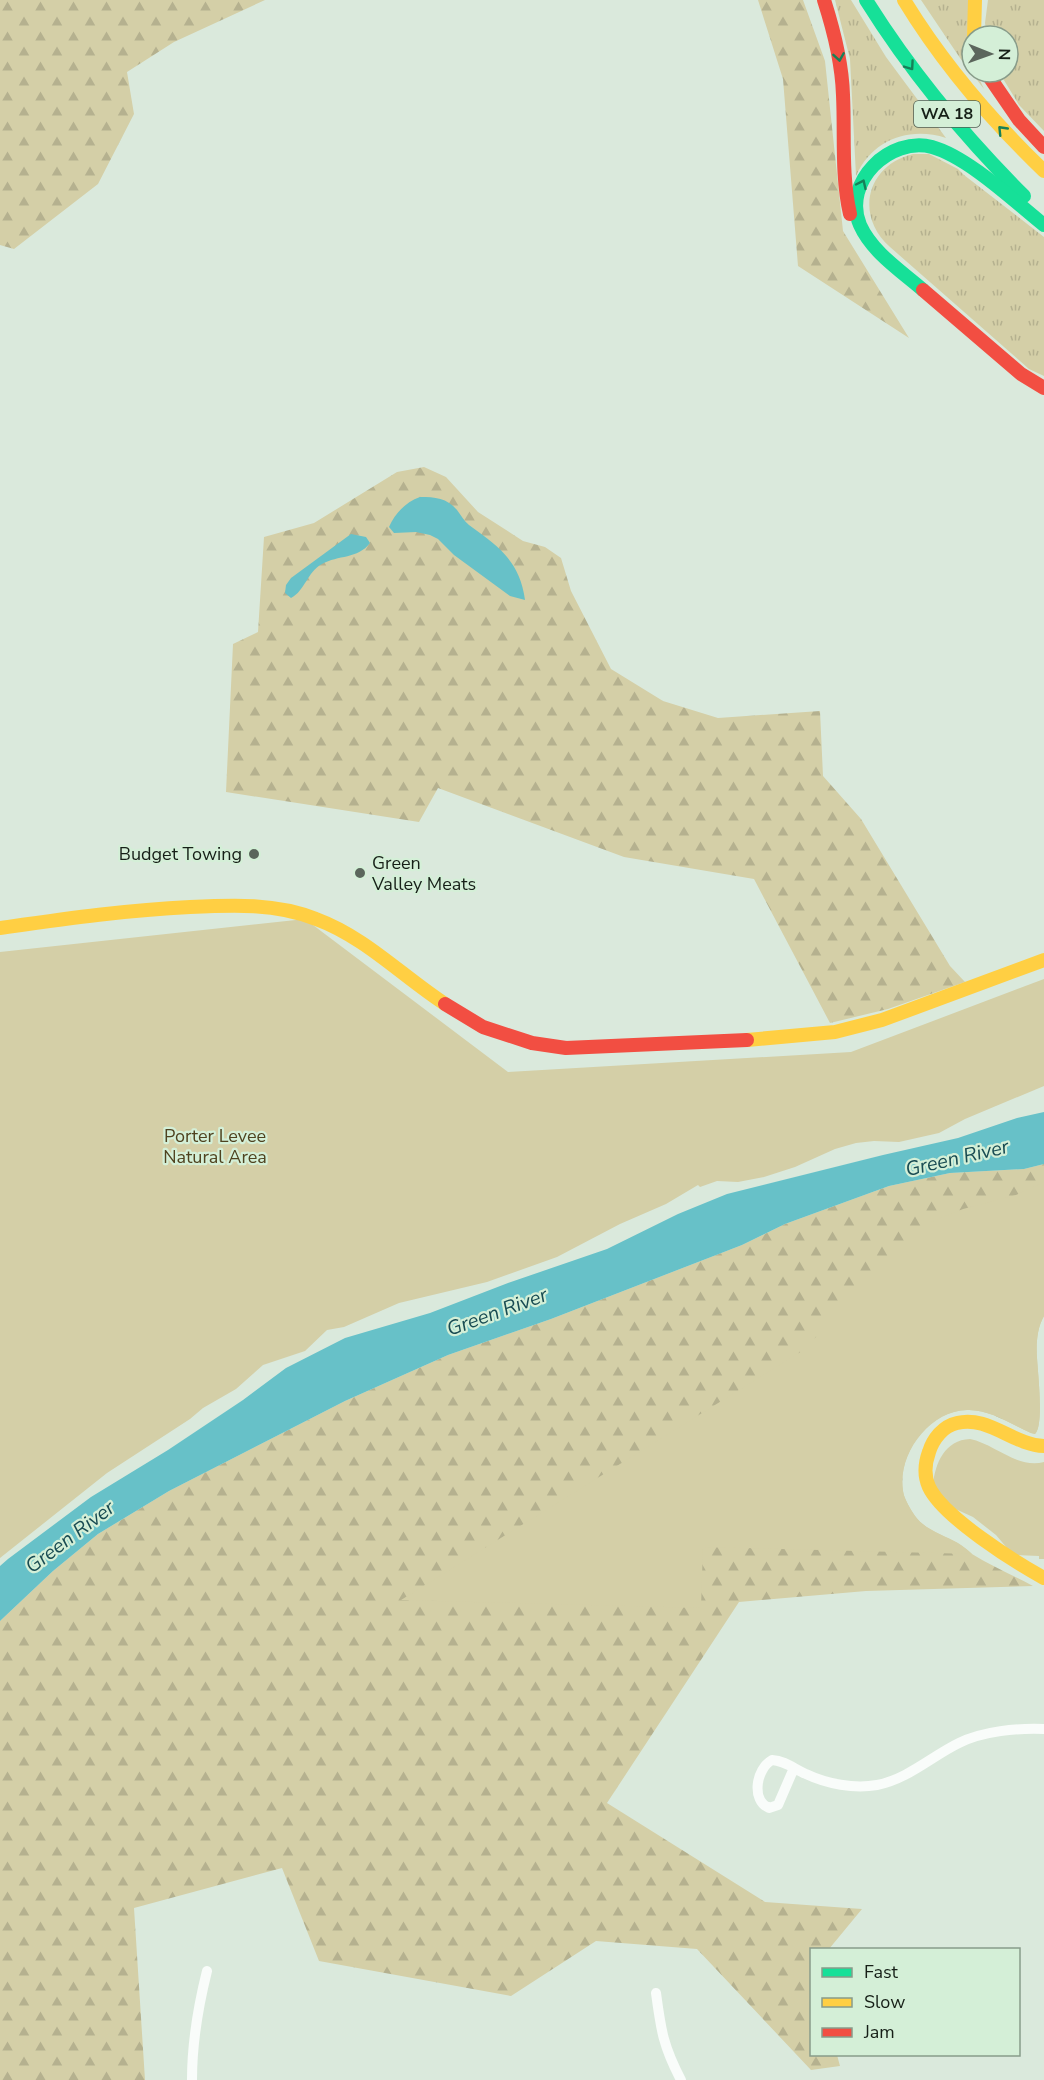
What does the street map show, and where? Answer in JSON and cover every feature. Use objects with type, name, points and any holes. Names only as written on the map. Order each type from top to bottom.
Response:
[{"type":"main road","points":[[824,0],[835,36],[841,72],[845,180],[848,201],[852,222],[861,241],[884,267],[1022,390],[1044,402]]},
{"type":"main road","name":"WA 18","points":[[866,0],[912,70],[936,101],[1000,173],[1044,216]]},
{"type":"main road","name":"WA 18","points":[[904,0],[942,58],[968,91],[1044,171]]},
{"type":"main road","points":[[974,24],[975,0]]},
{"type":"main road","points":[[994,84],[1019,120],[1044,147]]},
{"type":"main road","points":[[1044,225],[958,160],[940,150],[922,145],[903,146],[884,155],[869,170],[857,197],[859,222],[876,249],[1021,374],[1044,388]]},
{"type":"main road","points":[[0,928],[133,910],[232,905],[281,908],[317,919],[356,938],[446,1005],[483,1027],[532,1043],[566,1048],[676,1044],[806,1036],[835,1032],[882,1020],[1044,960]]},
{"type":"main road","points":[[1044,1446],[1024,1442],[985,1423],[959,1423],[947,1426],[937,1436],[927,1454],[925,1465],[930,1490],[941,1502],[960,1520],[1029,1571],[1044,1578]]},
{"type":"street","points":[[794,1768],[778,1805],[769,1808],[762,1805],[758,1795],[759,1782],[769,1761],[776,1760],[794,1768],[805,1774],[832,1783],[853,1786],[877,1785],[900,1778],[960,1742],[992,1733],[1028,1728],[1044,1729]]},
{"type":"street","points":[[192,2080],[198,2009],[207,1971]]},
{"type":"street","points":[[656,1992],[662,2037],[670,2060],[681,2080]]},
{"type":"green space","points":[[0,0],[265,0],[174,42],[127,72],[134,114],[98,184],[14,249],[0,245]]},
{"type":"green space","points":[[758,0],[803,0],[825,61],[843,231],[909,338],[798,266],[783,79]]},
{"type":"green space","points":[[835,0],[851,0],[886,57],[946,138],[919,134],[893,139],[872,153],[856,176],[850,59]]},
{"type":"green space","points":[[921,0],[970,0],[968,24],[960,24],[960,58]]},
{"type":"green space","points":[[988,0],[1044,0],[1044,131],[1019,105],[1006,84],[1020,84],[1020,24],[985,23]]},
{"type":"green space","points":[[913,154],[929,154],[958,169],[1044,237],[1044,376],[1029,369],[890,247],[879,234],[872,221],[869,206],[876,180],[897,160]]},
{"type":"green space","points":[[424,467],[446,477],[478,512],[523,541],[545,547],[561,558],[571,591],[611,669],[663,701],[718,718],[820,711],[823,776],[861,819],[950,966],[965,982],[888,1009],[830,1023],[754,879],[624,857],[438,788],[419,822],[226,792],[233,644],[258,632],[264,537],[314,523],[397,472]]},
{"type":"green space","name":"Porter Levee Natural Area","points":[[305,919],[508,1072],[851,1052],[1044,979],[1044,1086],[965,1119],[939,1133],[899,1142],[856,1143],[764,1177],[738,1182],[717,1181],[700,1187],[698,1185],[666,1204],[620,1224],[557,1257],[487,1282],[399,1303],[344,1327],[327,1330],[305,1351],[263,1365],[236,1389],[203,1408],[190,1419],[107,1473],[0,1558],[0,952]]},
{"type":"green space","points":[[1044,1164],[1044,1316],[1037,1342],[1040,1399],[1038,1429],[1035,1434],[1031,1433],[1000,1418],[975,1410],[953,1412],[940,1417],[918,1437],[905,1463],[902,1477],[906,1501],[919,1521],[979,1558],[1033,1586],[866,1591],[739,1602],[607,1803],[765,1902],[862,1909],[830,1948],[810,1948],[810,2056],[837,2056],[840,2066],[811,2070],[697,1949],[596,1941],[511,1996],[319,1961],[282,1868],[134,1908],[145,2080],[0,2080],[0,1621],[53,1571],[98,1534],[169,1491],[345,1401],[448,1355],[551,1319],[742,1245],[785,1224],[889,1186],[950,1173],[1024,1169]]},
{"type":"green space","points":[[1044,1182],[1044,1316],[1037,1342],[1040,1399],[1038,1429],[1035,1434],[1031,1433],[1000,1418],[975,1410],[953,1412],[940,1418],[918,1437],[905,1463],[902,1477],[906,1501],[919,1521],[929,1529],[958,1543],[972,1554],[703,1547],[701,1608],[401,1600],[802,1351],[931,1222],[963,1209],[1016,1195]]},
{"type":"green space","points":[[970,1439],[1015,1459],[1034,1463],[1044,1462],[1044,1559],[1039,1559],[1039,1556],[1013,1555],[996,1535],[973,1517],[951,1507],[933,1485],[936,1469],[943,1454],[961,1440]]},
{"type":"water","points":[[420,497],[436,498],[449,503],[467,523],[498,548],[513,565],[525,600],[510,596],[454,555],[438,539],[416,532],[394,533],[389,527],[394,517],[406,505]]},
{"type":"water","points":[[351,534],[366,537],[370,543],[360,552],[328,561],[317,567],[300,591],[291,598],[285,593],[286,585],[291,578]]},
{"type":"water","name":"Green River","points":[[1044,1112],[1044,1164],[1024,1169],[950,1173],[889,1186],[785,1224],[742,1245],[551,1319],[448,1355],[345,1401],[169,1491],[98,1534],[53,1571],[0,1621],[0,1566],[8,1559],[91,1497],[168,1450],[286,1368],[345,1338],[430,1313],[607,1249],[678,1214],[727,1194],[958,1138],[1017,1118]]},
{"type":"traffic: fast","points":[[866,0],[901,53],[939,102],[1024,196]]},
{"type":"traffic: fast","points":[[923,290],[872,244],[860,225],[856,209],[858,193],[864,179],[874,166],[900,148],[916,145],[946,152],[990,181],[1044,225]]},
{"type":"traffic: slow","points":[[904,0],[968,90],[1044,171]]},
{"type":"traffic: slow","points":[[974,24],[975,0]]},
{"type":"traffic: slow","points":[[0,928],[166,908],[238,906],[285,910],[316,919],[351,936],[445,1004]]},
{"type":"traffic: slow","points":[[747,1040],[835,1032],[882,1020],[1044,960]]},
{"type":"traffic: slow","points":[[1044,1446],[1022,1441],[979,1423],[957,1423],[943,1430],[933,1442],[926,1470],[929,1487],[949,1512],[981,1538],[1044,1578]]},
{"type":"traffic: jam","points":[[824,0],[841,71],[844,169],[850,214]]},
{"type":"traffic: jam","points":[[994,84],[1019,120],[1044,147]]},
{"type":"traffic: jam","points":[[923,290],[1021,374],[1044,388]]},
{"type":"traffic: jam","points":[[445,1004],[483,1027],[532,1043],[566,1048],[747,1040]]},
{"type":"place","name":"Budget Towing","points":[[254,854]]},
{"type":"place","name":"Green Valley Meats","points":[[360,873]]}]
